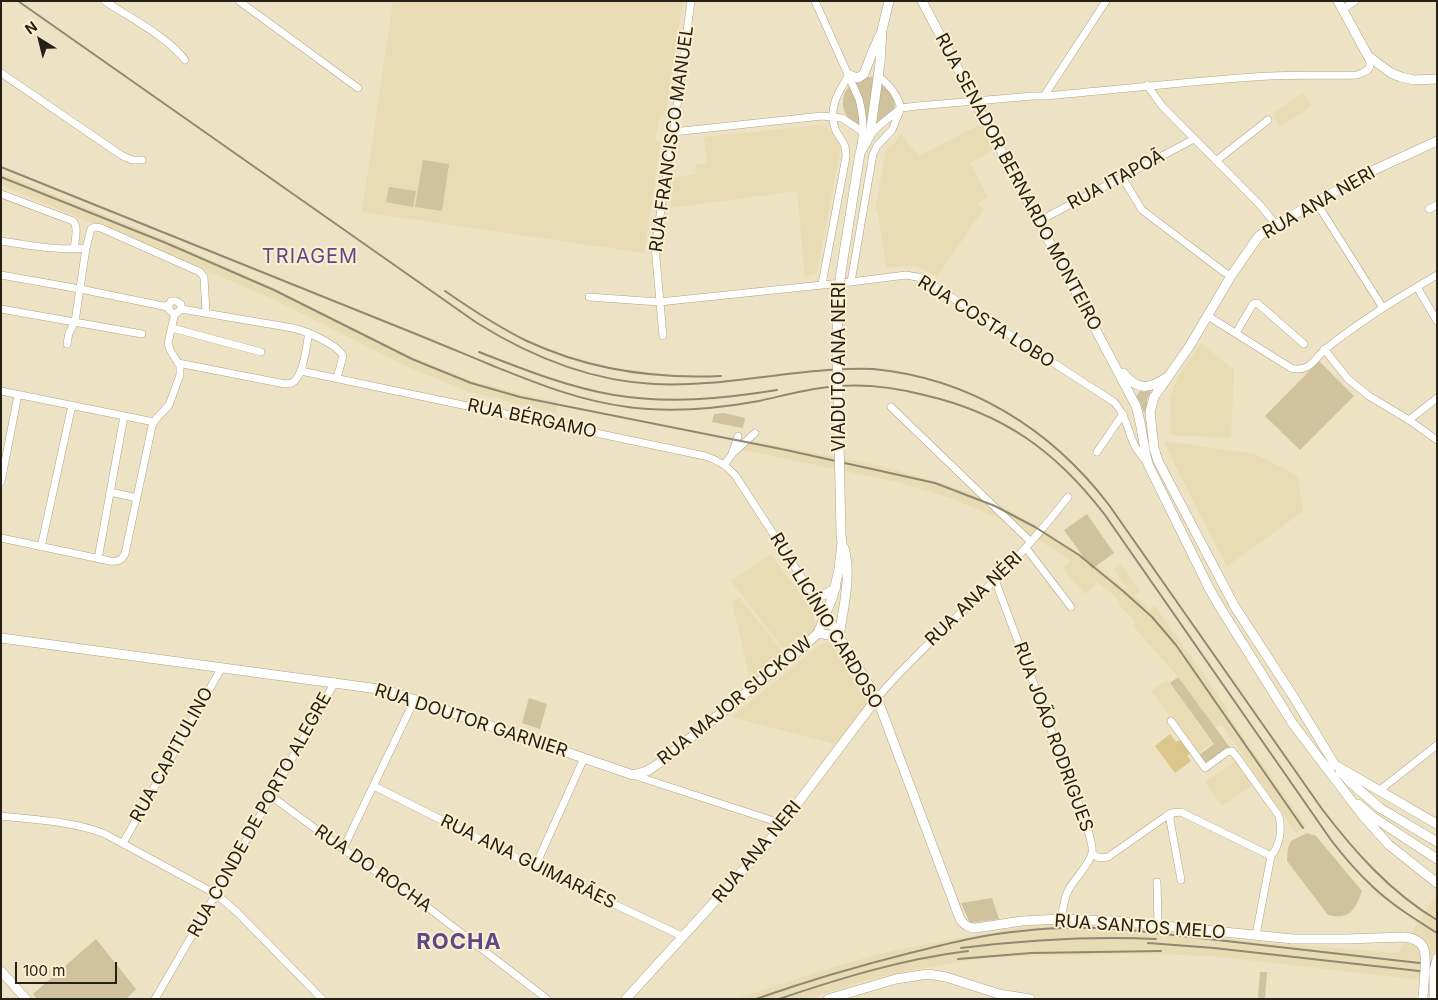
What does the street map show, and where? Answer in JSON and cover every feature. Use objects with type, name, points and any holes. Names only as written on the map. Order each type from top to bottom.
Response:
[{"type":"main road","points":[[849,75],[858,78],[864,74],[882,30],[889,1]]},
{"type":"main road","name":"RUA SENADOR BERNARDO MONTEIRO","points":[[922,1],[1114,363]]},
{"type":"main road","points":[[1340,5],[1368,56],[1401,77],[1414,80],[1437,79]]},
{"type":"main road","points":[[870,132],[880,63],[882,30]]},
{"type":"main road","name":"VIADUTO ANA NERI","points":[[826,615],[836,586],[841,539],[837,344],[838,297],[860,153],[870,132]]},
{"type":"main road","name":"RUA ANA NERI","points":[[1176,367],[1231,276],[1258,237],[1276,224],[1372,171],[1437,141]]},
{"type":"main road","points":[[1114,363],[1132,383],[1140,386],[1150,386],[1160,382],[1172,373],[1176,367]]},
{"type":"main road","points":[[1114,363],[1136,406],[1141,421],[1148,464],[1218,604],[1293,724],[1374,830],[1437,883]]},
{"type":"main road","points":[[1176,367],[1154,397],[1150,412],[1154,448],[1158,461],[1231,599],[1335,765],[1349,781],[1380,808],[1437,842]]},
{"type":"main road","name":"VIADUTO ANA NERI","points":[[839,637],[847,588],[846,556],[841,539]]},
{"type":"main road","points":[[1209,588],[1221,580]]},
{"type":"main road","points":[[814,595],[823,595],[832,591],[836,586]]},
{"type":"main road","points":[[1218,604],[1231,599]]},
{"type":"main road","name":"RUA LICÍNIO CARDOSO","points":[[826,615],[877,698],[960,919],[966,926]]},
{"type":"main road","name":"RUA MAJOR SUCKOW","points":[[633,775],[647,771],[665,758],[803,647],[818,632],[826,615]]},
{"type":"main road","points":[[818,632],[839,637]]},
{"type":"main road","name":"RUA DOUTOR GARNIER","points":[[1,638],[386,690],[633,775]]},
{"type":"main road","name":"RUA ANA NERI","points":[[626,999],[755,859],[877,698]]},
{"type":"main road","points":[[1335,765],[1437,824]]},
{"type":"main road","points":[[1345,793],[1373,817],[1437,859]]},
{"type":"main road","name":"RUA SANTOS MELO","points":[[966,926],[976,928],[1022,921],[1115,921],[1293,939],[1414,938],[1419,942],[1426,954],[1423,998]]},
{"type":"main road","points":[[1435,999],[1434,971],[1437,959]]},
{"type":"main road","points":[[1,971],[26,999]]},
{"type":"main road","points":[[828,999],[903,978],[928,974],[940,976],[998,996],[1030,999]]},
{"type":"main road","points":[[1435,999],[1437,980]]},
{"type":"street","points":[[105,1],[166,40],[185,60]]},
{"type":"street","points":[[238,1],[358,88]]},
{"type":"street","name":"RUA FRANCISCO MANUEL","points":[[663,336],[655,246],[691,1]]},
{"type":"street","points":[[815,1],[849,75],[870,132]]},
{"type":"street","points":[[1044,96],[1106,1]]},
{"type":"street","points":[[1340,5],[1355,1]]},
{"type":"street","points":[[870,132],[902,108],[974,100],[1044,96],[1278,75],[1357,75],[1365,72],[1370,67],[1368,56]]},
{"type":"street","points":[[1,73],[121,155],[132,160],[142,160]]},
{"type":"street","points":[[822,284],[846,156],[846,146],[837,132],[833,116],[835,97],[849,75]]},
{"type":"street","points":[[851,282],[873,154],[877,146],[892,130],[902,108],[890,86],[878,76]]},
{"type":"street","points":[[1146,86],[1162,106],[1261,206],[1276,224]]},
{"type":"street","points":[[673,132],[833,116],[842,118],[870,132],[888,134]]},
{"type":"street","points":[[1216,161],[1268,120]]},
{"type":"street","name":"RUA ITAPOÃ","points":[[1039,221],[1194,139]]},
{"type":"street","points":[[1122,177],[1142,210],[1231,276]]},
{"type":"street","points":[[1,194],[73,220],[76,224],[74,249]]},
{"type":"street","points":[[1316,202],[1383,308]]},
{"type":"street","points":[[1429,209],[1437,205]]},
{"type":"street","points":[[67,344],[69,333],[75,322],[86,248],[91,229],[95,226],[197,270],[204,277],[206,313]]},
{"type":"street","points":[[1,241],[51,248],[86,248]]},
{"type":"street","name":"RUA COSTA LOBO","points":[[589,297],[659,302],[906,275],[922,278],[1114,402],[1123,414],[1140,454],[1148,464]]},
{"type":"street","points":[[1208,316],[1291,368],[1300,370],[1304,369],[1324,349],[1383,308],[1437,275]]},
{"type":"street","points":[[1,276],[80,289],[175,310],[206,313],[293,328],[308,333],[337,348],[342,353],[343,356],[337,378]]},
{"type":"street","points":[[1417,287],[1437,321]]},
{"type":"street","points":[[1236,333],[1253,304],[1257,303],[1304,344]]},
{"type":"street","points":[[1,309],[142,334]]},
{"type":"street","points":[[1,538],[114,562],[118,562],[123,557],[154,422],[171,401],[180,375],[180,368],[169,347],[175,310]]},
{"type":"street","points":[[172,328],[261,352]]},
{"type":"street","points":[[178,363],[285,384],[292,383],[298,377],[301,370],[308,333]]},
{"type":"street","points":[[1324,349],[1348,379],[1369,396],[1409,420],[1437,440]]},
{"type":"street","name":"RUA BÉRGAMO","points":[[301,370],[704,456],[725,464]]},
{"type":"street","points":[[1,391],[154,422]]},
{"type":"street","points":[[1,482],[18,395]]},
{"type":"street","points":[[1409,420],[1437,398]]},
{"type":"street","points":[[41,546],[72,406]]},
{"type":"street","points":[[891,407],[1031,542]]},
{"type":"street","points":[[1097,452],[1123,414]]},
{"type":"street","points":[[98,559],[124,416]]},
{"type":"street","points":[[732,454],[755,433]]},
{"type":"street","points":[[725,464],[732,454],[738,436]]},
{"type":"street","name":"RUA LICÍNIO CARDOSO","points":[[725,464],[735,475],[826,615]]},
{"type":"street","points":[[110,492],[137,498]]},
{"type":"street","name":"RUA ANA NÉRI","points":[[877,698],[898,673],[1026,548],[1068,497]]},
{"type":"street","points":[[1026,548],[1071,607]]},
{"type":"street","name":"RUA JOÃO RODRIGUES","points":[[995,580],[1090,836],[1092,854],[1068,890],[1061,920]]},
{"type":"street","name":"RUA CAPITULINO","points":[[123,843],[222,667]]},
{"type":"street","name":"RUA CONDE DE PORTO ALEGRE","points":[[155,999],[335,682]]},
{"type":"street","points":[[344,849],[415,700]]},
{"type":"street","points":[[1172,721],[1205,768],[1227,752],[1232,751],[1279,816],[1279,844],[1271,856],[1256,935]]},
{"type":"street","points":[[1380,790],[1437,745]]},
{"type":"street","points":[[536,867],[584,758]]},
{"type":"street","name":"RUA DOUTOR GARNIER","points":[[633,775],[782,824]]},
{"type":"street","name":"RUA ANA GUIMARÃES","points":[[374,786],[536,867],[684,937]]},
{"type":"street","name":"RUA DO ROCHA","points":[[271,796],[426,906],[547,999]]},
{"type":"street","points":[[1092,854],[1100,858],[1108,857],[1171,813],[1181,812],[1271,856]]},
{"type":"street","points":[[1171,813],[1170,820],[1180,880]]},
{"type":"street","points":[[1,816],[84,826],[123,843],[216,894],[237,912],[322,999]]},
{"type":"street","points":[[1157,882],[1158,926]]},
{"type":"shaded area","points":[[393,1],[683,1],[666,111],[660,116],[655,140],[661,141],[644,253],[362,212]]},
{"type":"shaded area","points":[[866,77],[878,78],[885,83],[895,102],[895,107],[890,116],[879,126],[868,129],[861,128],[852,121],[846,115],[843,107],[845,92],[857,80]]},
{"type":"shaded area","points":[[1303,93],[1312,106],[1280,127],[1272,114]]},
{"type":"shaded area","points":[[981,124],[993,150],[970,163],[988,197],[977,204],[984,208],[937,277],[928,271],[914,266],[886,268],[878,211],[875,211],[886,149],[901,134],[919,156]]},
{"type":"shaded area","points":[[819,125],[827,128],[839,143],[840,151],[817,272],[813,275],[805,277],[797,191],[670,208],[674,177],[696,174],[695,165],[707,163],[704,137]]},
{"type":"shaded area","points":[[423,160],[449,164],[442,211],[415,207]]},
{"type":"shaded area","points":[[1,173],[167,240],[276,289],[417,359],[472,381],[558,402],[556,413],[470,392],[410,368],[269,297],[1,185]]},
{"type":"shaded area","points":[[389,187],[416,191],[413,207],[386,202]]},
{"type":"shaded area","points":[[1201,343],[1234,370],[1231,438],[1171,435],[1170,398],[1177,378]]},
{"type":"shaded area","points":[[1319,361],[1354,396],[1300,450],[1265,416]]},
{"type":"shaded area","points":[[1140,391],[1151,391],[1147,399],[1147,412],[1144,413],[1136,397]]},
{"type":"shaded area","points":[[724,413],[745,418],[743,428],[712,422],[714,414]]},
{"type":"shaded area","points":[[741,439],[881,466],[974,494],[1005,508],[1050,534],[1090,561],[1132,596],[1114,570],[1121,564],[1140,591],[1133,597],[1149,609],[1155,606],[1226,707],[1229,717],[1306,826],[1296,833],[1222,725],[1214,728],[1178,677],[1133,626],[1136,622],[1118,604],[1119,600],[1094,579],[1097,584],[1085,594],[1062,568],[1071,561],[1061,554],[1029,534],[989,514],[950,498],[897,482],[739,449]]},
{"type":"shaded area","points":[[1164,441],[1255,454],[1298,476],[1303,511],[1227,567]]},
{"type":"shaded area","points":[[1087,514],[1114,553],[1092,569],[1064,530]]},
{"type":"shaded area","points":[[771,554],[812,611],[817,631],[788,655],[731,581]]},
{"type":"shaded area","points":[[739,597],[787,657],[751,684],[732,602]]},
{"type":"shaded area","points":[[825,642],[830,642],[868,705],[835,744],[731,717],[819,646]]},
{"type":"shaded area","points":[[1178,677],[1231,749],[1207,766],[1199,755],[1214,744],[1170,683]]},
{"type":"shaded area","points":[[1167,680],[1212,743],[1197,754],[1151,691]]},
{"type":"shaded area","points":[[529,698],[547,704],[540,729],[522,723]]},
{"type":"shaded area","points":[[1170,734],[1176,742],[1182,739],[1192,752],[1187,756],[1191,761],[1175,773],[1155,746]]},
{"type":"shaded area","points":[[1239,759],[1254,784],[1222,806],[1205,782]]},
{"type":"shaded area","points":[[1307,833],[1316,836],[1362,891],[1354,908],[1347,915],[1328,915],[1287,861],[1288,848],[1291,841]]},
{"type":"shaded area","points":[[992,898],[999,919],[970,923],[961,903]]},
{"type":"shaded area","points":[[1434,898],[1437,899],[1437,982],[1222,957],[1121,954],[1002,957],[963,961],[896,973],[808,999],[735,999],[837,966],[895,950],[1022,927],[1060,924],[1119,926],[1247,941],[1398,953]]},
{"type":"shaded area","points":[[96,939],[136,989],[126,999],[37,999],[33,994]]},
{"type":"shaded area","points":[[1260,972],[1267,972],[1265,998],[1258,998]]},
{"type":"railway","points":[[18,1],[477,323],[540,356],[562,365],[607,378],[654,384],[698,384],[828,370],[873,369],[909,374],[943,383],[975,396],[1006,412],[1034,431],[1061,453],[1109,505],[1334,825],[1388,884],[1437,920]]},
{"type":"railway","points":[[1,167],[508,372],[575,396],[644,409],[694,409],[743,404],[820,388],[877,386],[924,395],[952,403],[979,412],[1003,424],[1047,454],[1067,472],[1105,515],[1346,859],[1380,894],[1437,933]]},
{"type":"railway","points":[[1,177],[166,243],[274,290],[412,359],[471,383],[520,397],[786,450],[935,483],[995,506],[1035,527],[1079,555],[1152,617],[1176,645],[1303,828]]},
{"type":"railway","points":[[445,291],[516,336],[573,359],[646,374],[696,377],[721,376]]},
{"type":"railway","points":[[479,352],[562,382],[597,392],[634,398],[695,399],[777,390]]},
{"type":"railway","points":[[756,999],[852,969],[951,943],[1008,932],[1059,928],[1121,929],[1437,965]]},
{"type":"railway","points":[[961,948],[1058,939],[1156,939]]},
{"type":"railway","points":[[1148,943],[1214,948],[1437,973]]},
{"type":"railway","points":[[779,999],[872,970],[944,954],[968,951]]},
{"type":"railway","points":[[958,959],[1031,953],[1161,951]]},
{"type":"district","name":"TRIAGEM","points":[[310,257]]},
{"type":"district","name":"ROCHA","points":[[459,942]]}]
